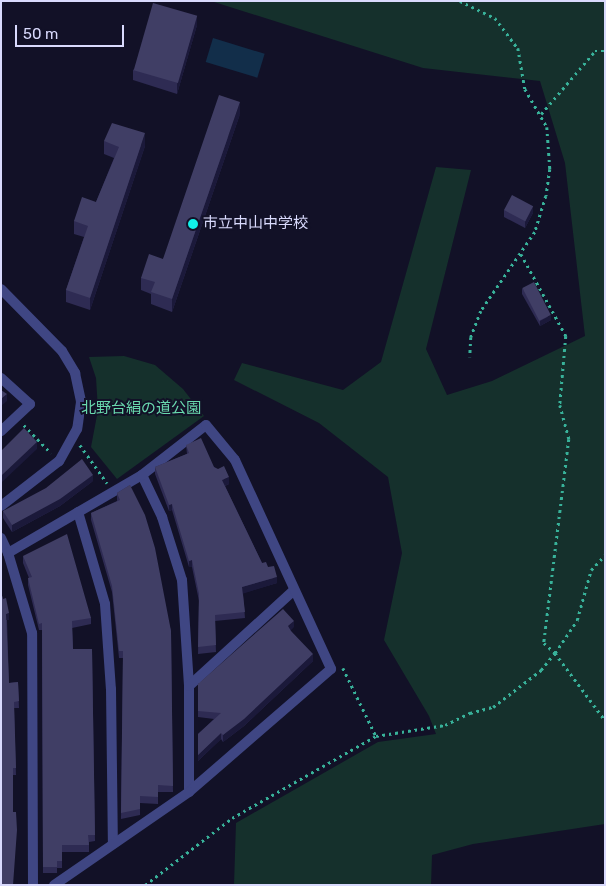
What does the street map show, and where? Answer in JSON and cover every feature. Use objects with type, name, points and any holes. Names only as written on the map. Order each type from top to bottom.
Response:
[{"type":"street","points":[[1,289],[62,352],[75,373],[81,402],[74,435],[59,462],[1,506]]},
{"type":"street","points":[[1,378],[30,404],[1,431]]},
{"type":"street","points":[[8,553],[142,475],[206,425],[235,460],[331,669],[189,792],[54,885]]},
{"type":"street","points":[[142,475],[162,518],[182,580],[189,686],[189,792]]},
{"type":"street","points":[[78,512],[105,604],[111,689],[113,844]]},
{"type":"street","points":[[1,538],[8,553],[32,633],[33,885]]},
{"type":"street","points":[[189,686],[294,590]]},
{"type":"path","points":[[460,1],[495,18],[518,48],[525,89],[541,114],[546,127],[550,169],[546,196],[535,232],[481,310],[471,337],[470,356]]},
{"type":"path","points":[[541,114],[595,51],[605,51]]},
{"type":"path","points":[[521,254],[566,336],[560,405],[569,439],[544,643],[555,653],[605,720]]},
{"type":"path","points":[[16,417],[54,456]]},
{"type":"path","points":[[74,435],[113,491]]},
{"type":"path","points":[[145,885],[232,818],[376,736],[445,725],[493,707],[541,670],[555,653],[577,620],[592,570],[605,555]]},
{"type":"path","points":[[327,660],[340,662],[376,736]]},
{"type":"green space","points":[[211,1],[605,1],[605,824],[473,844],[432,855],[431,885],[234,885],[236,823],[378,742],[436,734],[429,716],[384,640],[402,553],[388,477],[319,423],[234,380],[242,363],[343,390],[381,362],[436,167],[471,170],[426,349],[447,395],[492,381],[585,336],[565,163],[540,81],[423,68]]},
{"type":"green space","name":"北野台絹の道公園","points":[[124,356],[155,365],[183,389],[204,416],[117,479],[91,447],[98,410],[96,378],[89,357]]},
{"type":"water","points":[[213,38],[265,54],[257,78],[206,62]]},
{"type":"building","points":[[153,3],[197,16],[178,83],[134,70]]},
{"type":"building","points":[[219,95],[240,102],[172,299],[151,292],[155,282],[141,278],[149,254],[163,259]]},
{"type":"building","points":[[112,123],[145,133],[90,298],[66,290],[88,226],[74,221],[82,197],[96,202],[119,147],[104,141]]},
{"type":"building","points":[[512,195],[533,206],[525,221],[504,210]]},
{"type":"building","points":[[534,282],[551,315],[539,321],[522,288]]},
{"type":"building","points":[[1,390],[7,394],[1,399]]},
{"type":"building","points":[[24,428],[37,442],[1,476],[1,451]]},
{"type":"building","points":[[201,438],[214,467],[218,469],[224,466],[229,477],[222,480],[262,563],[266,562],[268,567],[274,566],[277,577],[242,587],[245,612],[215,615],[216,645],[198,647],[199,594],[192,560],[189,561],[172,504],[169,505],[155,467],[189,453],[186,445]]},
{"type":"building","points":[[82,459],[93,475],[60,499],[12,525],[3,511],[46,488]]},
{"type":"building","points":[[130,485],[145,515],[155,548],[171,631],[173,786],[158,785],[158,797],[140,796],[140,809],[121,813],[123,651],[119,651],[112,586],[91,513],[120,500],[117,493]]},
{"type":"building","points":[[67,534],[91,618],[72,621],[73,649],[92,649],[95,835],[88,835],[89,845],[62,845],[62,861],[57,861],[57,867],[43,867],[42,623],[39,624],[28,578],[32,577],[23,556]]},
{"type":"building","points":[[1,592],[3,599],[6,598],[9,613],[6,614],[9,683],[18,682],[19,701],[14,702],[16,768],[13,768],[13,812],[16,812],[17,830],[13,885],[1,885]]},
{"type":"building","points":[[283,609],[294,621],[288,626],[291,631],[313,654],[244,719],[223,735],[221,733],[198,755],[198,734],[221,713],[198,711],[198,684]]},
{"type":"place","name":"市立中山中学校","points":[[193,224]]}]
